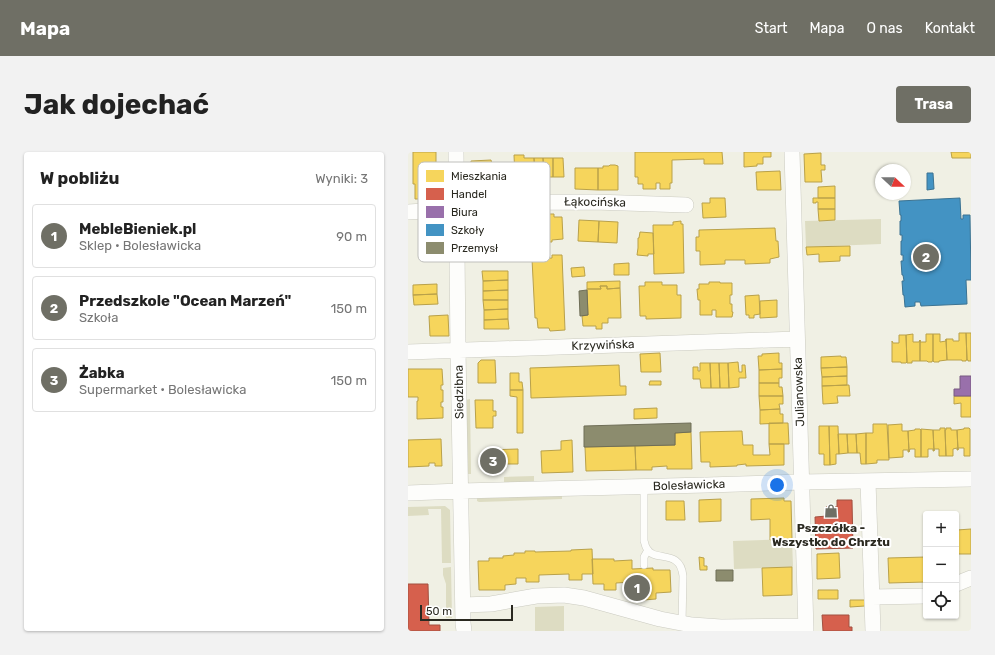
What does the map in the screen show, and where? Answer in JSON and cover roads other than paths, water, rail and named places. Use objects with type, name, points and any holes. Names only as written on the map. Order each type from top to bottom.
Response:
[{"type":"street","name":"Julianowska","points":[[792,152],[806,628]]},
{"type":"street","name":"Łąkocińska","points":[[550,203],[594,202],[686,205]]},
{"type":"street","name":"Łąkocińska","points":[[408,212],[418,211]]},
{"type":"street","name":"Siedzibna","points":[[457,262],[462,605],[464,631]]},
{"type":"street","name":"Krzywińska","points":[[408,352],[797,339]]},
{"type":"street","name":"Bolesławicka","points":[[408,493],[802,482],[971,479]]},
{"type":"street","points":[[868,481],[873,631]]},
{"type":"street","points":[[958,583],[971,578]]},
{"type":"street","points":[[462,605],[496,603],[536,596],[564,595],[584,598],[682,624],[721,629],[806,628]]},
{"type":"street","points":[[872,597],[923,596]]},
{"type":"lane","points":[[644,487],[644,541],[646,547],[651,553],[678,562],[682,570],[682,624]]},
{"type":"lane","points":[[644,565],[644,557],[648,550]]},
{"type":"place","name":"Przedszkole \"Ocean Marzeń\"","points":[[926,257]]},
{"type":"place","name":"Żabka","points":[[493,461]]},
{"type":"place","name":"Pszczółka - Wszystko do Chrztu","points":[[831,511]]},
{"type":"place","name":"MebleBieniek.pl","points":[[637,588]]}]
